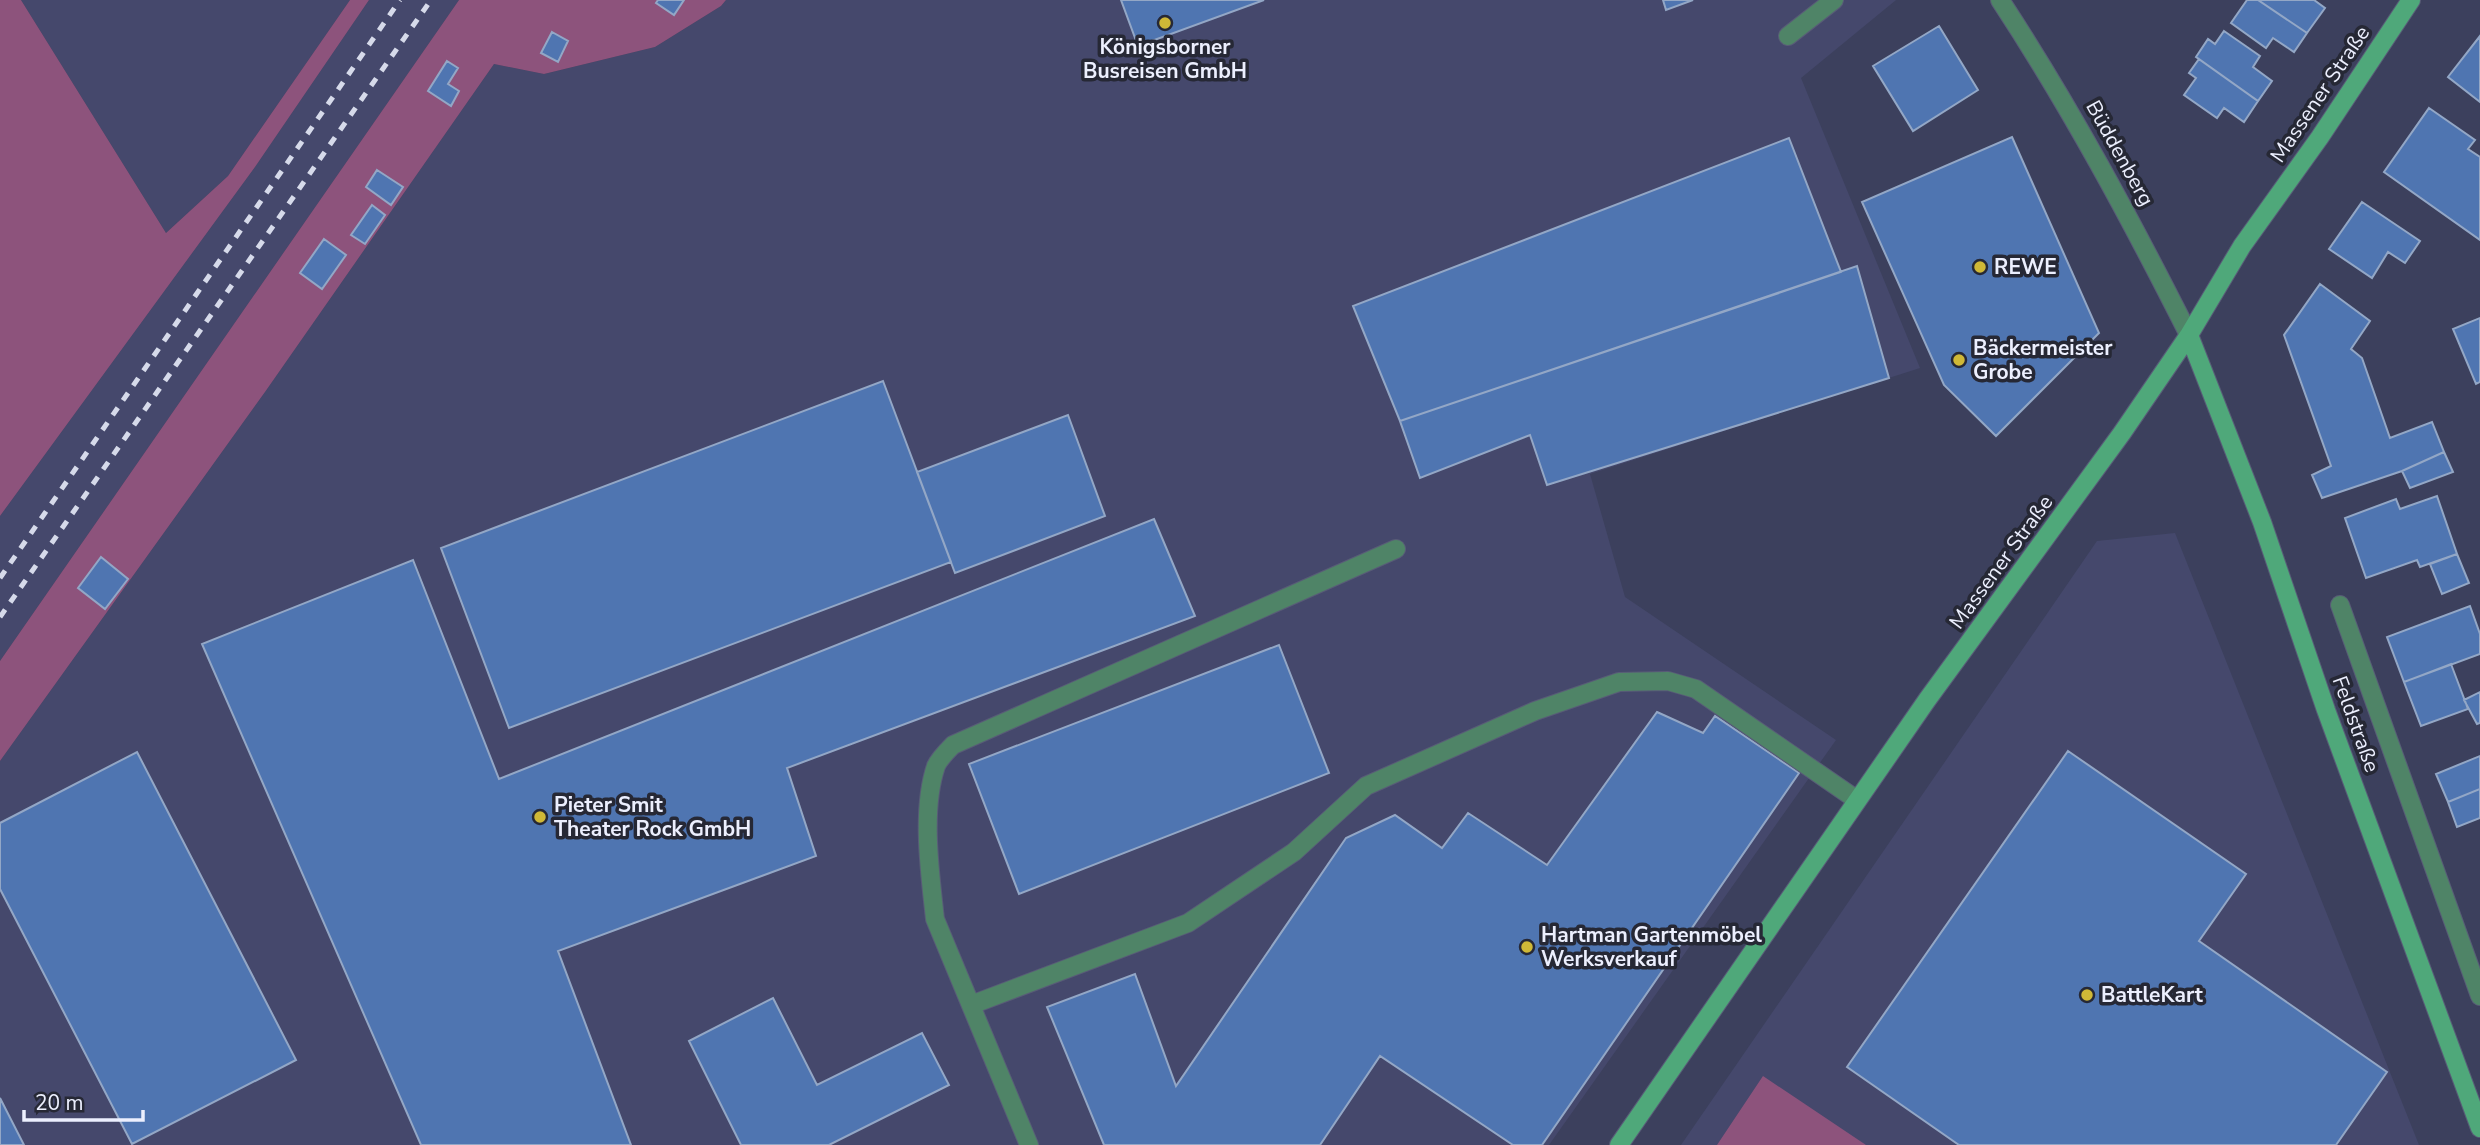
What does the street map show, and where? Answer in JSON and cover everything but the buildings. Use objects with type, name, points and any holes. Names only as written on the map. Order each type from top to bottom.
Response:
[{"type":"main road","name":"Massener Straße","points":[[1619,1145],[1857,800],[2087,482],[2189,334],[2242,246],[2320,137],[2411,0]]},
{"type":"main road","name":"Feldstraße","points":[[2189,334],[2262,522],[2326,710],[2480,1128]]},
{"type":"street","points":[[1788,36],[1834,0]]},
{"type":"street","name":"Büddenberg","points":[[2000,0],[2049,74],[2124,206],[2189,334]]},
{"type":"street","points":[[1029,1145],[935,919],[928,804],[937,764],[953,744],[1396,549]]},
{"type":"street","name":"Feldstraße","points":[[2340,605],[2480,996]]},
{"type":"street","points":[[971,1005],[1188,923],[1294,852],[1366,786],[1535,711],[1619,682],[1668,681],[1696,689],[1857,800]]},
{"type":"shaded area","points":[[0,0],[21,0],[166,233],[228,176],[350,0],[369,0],[255,167],[0,516]]},
{"type":"shaded area","points":[[21,0],[350,0],[228,176],[166,233]]},
{"type":"shaded area","points":[[369,0],[459,0],[0,661],[0,516],[255,167]]},
{"type":"shaded area","points":[[459,0],[726,0],[721,6],[655,47],[544,74],[494,64],[265,392],[0,761],[0,661]]},
{"type":"shaded area","points":[[726,0],[1896,0],[1801,78],[1920,368],[1590,474],[1625,597],[1836,740],[1549,1145],[0,1145],[0,761],[265,392],[494,64],[544,74],[655,47],[721,6]]},
{"type":"shaded area","points":[[2175,533],[2419,1145],[1681,1145],[2097,541]]},
{"type":"shaded area","points":[[1763,1076],[1866,1145],[1717,1145]]},
{"type":"railway","points":[[0,578],[400,0]]},
{"type":"railway","points":[[0,617],[431,0]]},
{"type":"place","name":"Königsborner Busreisen GmbH","points":[[1165,23]]},
{"type":"place","name":"REWE","points":[[1980,267]]},
{"type":"place","name":"Bäckermeister Grobe","points":[[1959,360]]},
{"type":"place","name":"Pieter Smit Theater Rock GmbH","points":[[540,817]]},
{"type":"place","name":"Hartman Gartenmöbel Werksverkauf","points":[[1527,947]]},
{"type":"place","name":"BattleKart","points":[[2087,995]]}]
